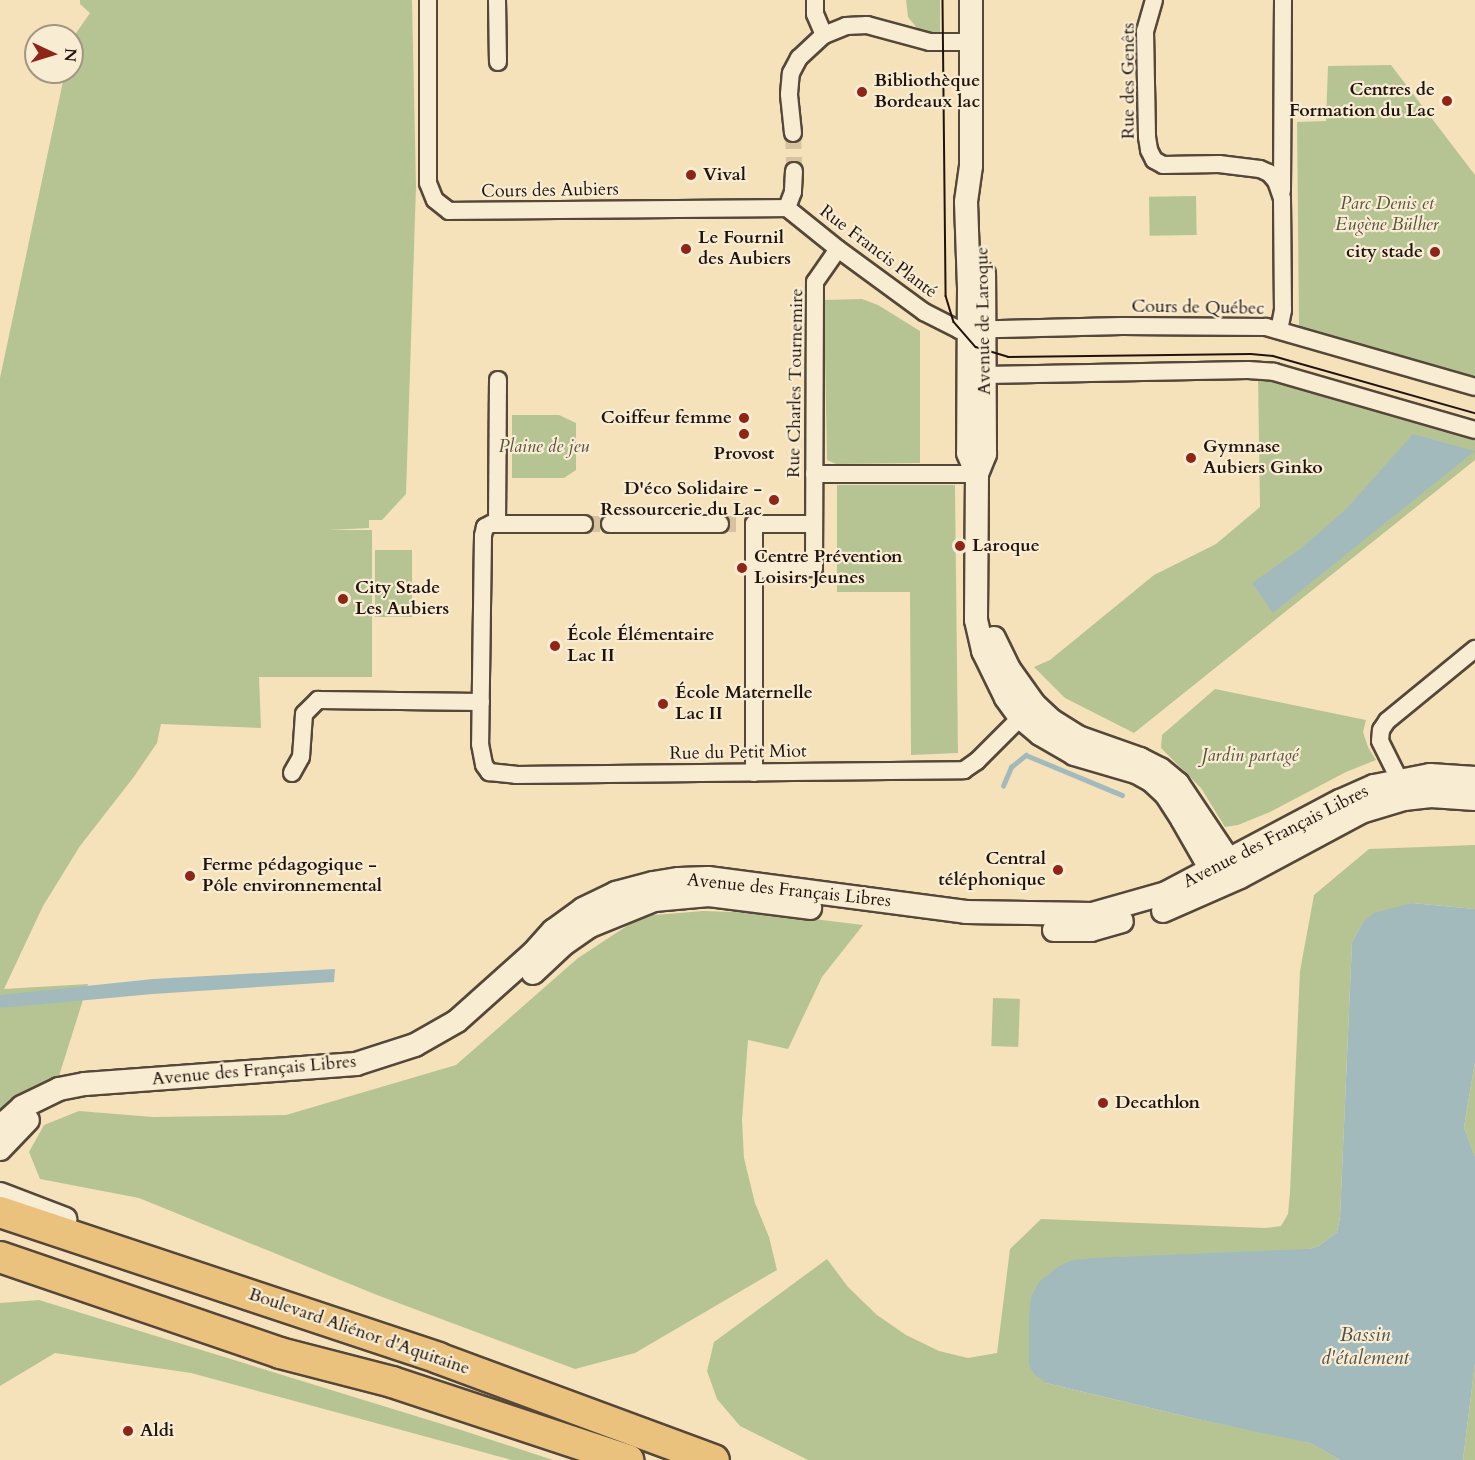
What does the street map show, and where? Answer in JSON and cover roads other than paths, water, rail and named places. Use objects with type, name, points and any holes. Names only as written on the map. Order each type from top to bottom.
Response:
[{"type":"highway","name":"Boulevard Aliénor d'Aquitaine","points":[[0,1212],[438,1358],[714,1460]]},
{"type":"highway","points":[[0,1245],[392,1382]]},
{"type":"highway","name":"Boulevard Aliénor d'Aquitaine","points":[[0,1257],[280,1353],[392,1382],[628,1460]]},
{"type":"highway","points":[[0,1271],[31,1269]]},
{"type":"street","name":"Cours des Aubiers","points":[[428,0],[428,183],[435,200],[450,211],[787,207]]},
{"type":"street","points":[[497,0],[498,62]]},
{"type":"street","points":[[815,0],[815,14],[825,35]]},
{"type":"street","name":"Avenue de Laroque","points":[[970,0],[971,166],[981,202],[976,330],[968,359],[968,453],[977,474]]},
{"type":"street","name":"Rue des Genêts","points":[[1154,0],[1145,31],[1147,137],[1149,150],[1154,160],[1163,165],[1219,164],[1260,169],[1269,173],[1276,181],[1281,198]]},
{"type":"street","name":"Rue des Genêts","points":[[1279,330],[1282,310],[1283,0]]},
{"type":"street","points":[[793,133],[789,94],[791,73],[799,58],[825,35],[846,26],[867,25],[930,42],[971,42]]},
{"type":"street","points":[[787,207],[794,192],[794,171]]},
{"type":"street","name":"Rue Francis Planté","points":[[787,207],[838,249],[935,319],[947,326],[976,330]]},
{"type":"street","name":"Rue Charles Tournemire","points":[[754,570],[814,568],[815,282],[838,249]]},
{"type":"street","name":"Cours de Québec","points":[[976,330],[1252,326],[1279,330],[1475,387]]},
{"type":"street","name":"Avenue de Laroque","points":[[976,330],[985,375],[985,454],[977,474],[976,620],[983,651],[1006,698],[1027,711],[1057,746],[1136,772],[1152,781],[1166,794],[1182,819],[1225,873]]},
{"type":"street","points":[[968,359],[976,371],[985,375],[1267,372],[1475,430]]},
{"type":"street","points":[[498,380],[497,524],[584,524]]},
{"type":"street","points":[[814,474],[977,474]]},
{"type":"street","name":"Rue du Petit Miot","points":[[497,524],[485,527],[483,536],[481,756],[489,772],[499,775],[964,770],[977,761],[1027,711]]},
{"type":"street","points":[[610,524],[720,524]]},
{"type":"street","points":[[754,773],[754,570],[750,524],[814,524]]},
{"type":"street","points":[[1399,779],[1380,741],[1381,730],[1387,722],[1475,649]]},
{"type":"street","points":[[292,773],[301,757],[304,714],[318,700],[481,702]]},
{"type":"street","name":"Avenue des Français Libres","points":[[0,1149],[29,1119],[62,1103],[86,1098],[325,1082],[383,1072],[420,1059],[464,1034],[497,1008],[564,944],[590,926],[654,900],[709,894],[940,925],[1091,930],[1151,915],[1225,873],[1340,801],[1374,786],[1399,779],[1430,775],[1475,778]]},
{"type":"street","name":"Avenue des Français Libres","points":[[0,1127],[22,1107],[59,1089],[85,1084],[356,1064],[415,1045],[458,1020],[533,953],[553,931],[583,909],[616,893],[653,883],[708,878],[955,911],[1092,914],[1148,900],[1225,873],[1379,805],[1431,796],[1475,799]]},
{"type":"street","points":[[0,1194],[116,1238],[190,1274]]},
{"type":"water","points":[[1413,434],[1475,451],[1273,613],[1252,583],[1299,550],[1346,509]]},
{"type":"water","name":"Bassin d'étalement","points":[[1412,903],[1475,909],[1475,1062],[1464,1127],[1475,1157],[1475,1363],[1463,1460],[1340,1460],[1310,1443],[1046,1383],[1034,1374],[1029,1365],[1031,1297],[1039,1282],[1059,1266],[1073,1260],[1092,1258],[1309,1249],[1319,1246],[1337,1232],[1340,1217],[1352,942],[1363,922],[1374,913]]},
{"type":"water","points":[[335,969],[334,982],[153,994],[0,1008],[0,995],[153,979]]},
{"type":"waterway","points":[[1003,786],[1011,767],[1026,755],[1122,795]]},
{"type":"tunnel","points":[[793,133],[794,171]]},
{"type":"tunnel","points":[[584,524],[610,524]]},
{"type":"tunnel","points":[[720,524],[746,524]]},
{"type":"tram line","points":[[943,0],[946,296],[954,322],[976,347],[1008,357],[1251,354],[1273,356],[1475,413]]},
{"type":"place","name":"Bibliothèque Bordeaux lac","points":[[862,92]]},
{"type":"place","name":"Centres de Formation du Lac","points":[[1447,101]]},
{"type":"place","name":"Vival","points":[[691,175]]},
{"type":"place","name":"Le Fournil des Aubiers","points":[[686,249]]},
{"type":"place","name":"city stade","points":[[1435,252]]},
{"type":"place","name":"Coiffeur femme","points":[[744,418]]},
{"type":"place","name":"Provost","points":[[744,434]]},
{"type":"place","name":"Gymnase Aubiers Ginko","points":[[1191,458]]},
{"type":"place","name":"D'éco Solidaire - Ressourcerie du Lac","points":[[774,500]]},
{"type":"place","name":"Laroque","points":[[960,546]]},
{"type":"place","name":"Centre Prévention Loisirs Jeunes","points":[[742,568]]},
{"type":"place","name":"City Stade Les Aubiers","points":[[343,599]]},
{"type":"place","name":"École Élémentaire Lac II","points":[[555,646]]},
{"type":"place","name":"École Maternelle Lac II","points":[[663,704]]},
{"type":"place","name":"Central téléphonique","points":[[1058,870]]},
{"type":"place","name":"Ferme pédagogique - Pôle environnemental","points":[[190,876]]},
{"type":"place","name":"Decathlon","points":[[1103,1103]]},
{"type":"place","name":"Aldi","points":[[128,1431]]},
{"type":"park label","name":"Parc Denis et Eugène Bülher","points":[[1387,215]]},
{"type":"park label","name":"Plaine de jeu","points":[[544,447]]},
{"type":"park label","name":"Jardin partagé","points":[[1250,756]]}]
